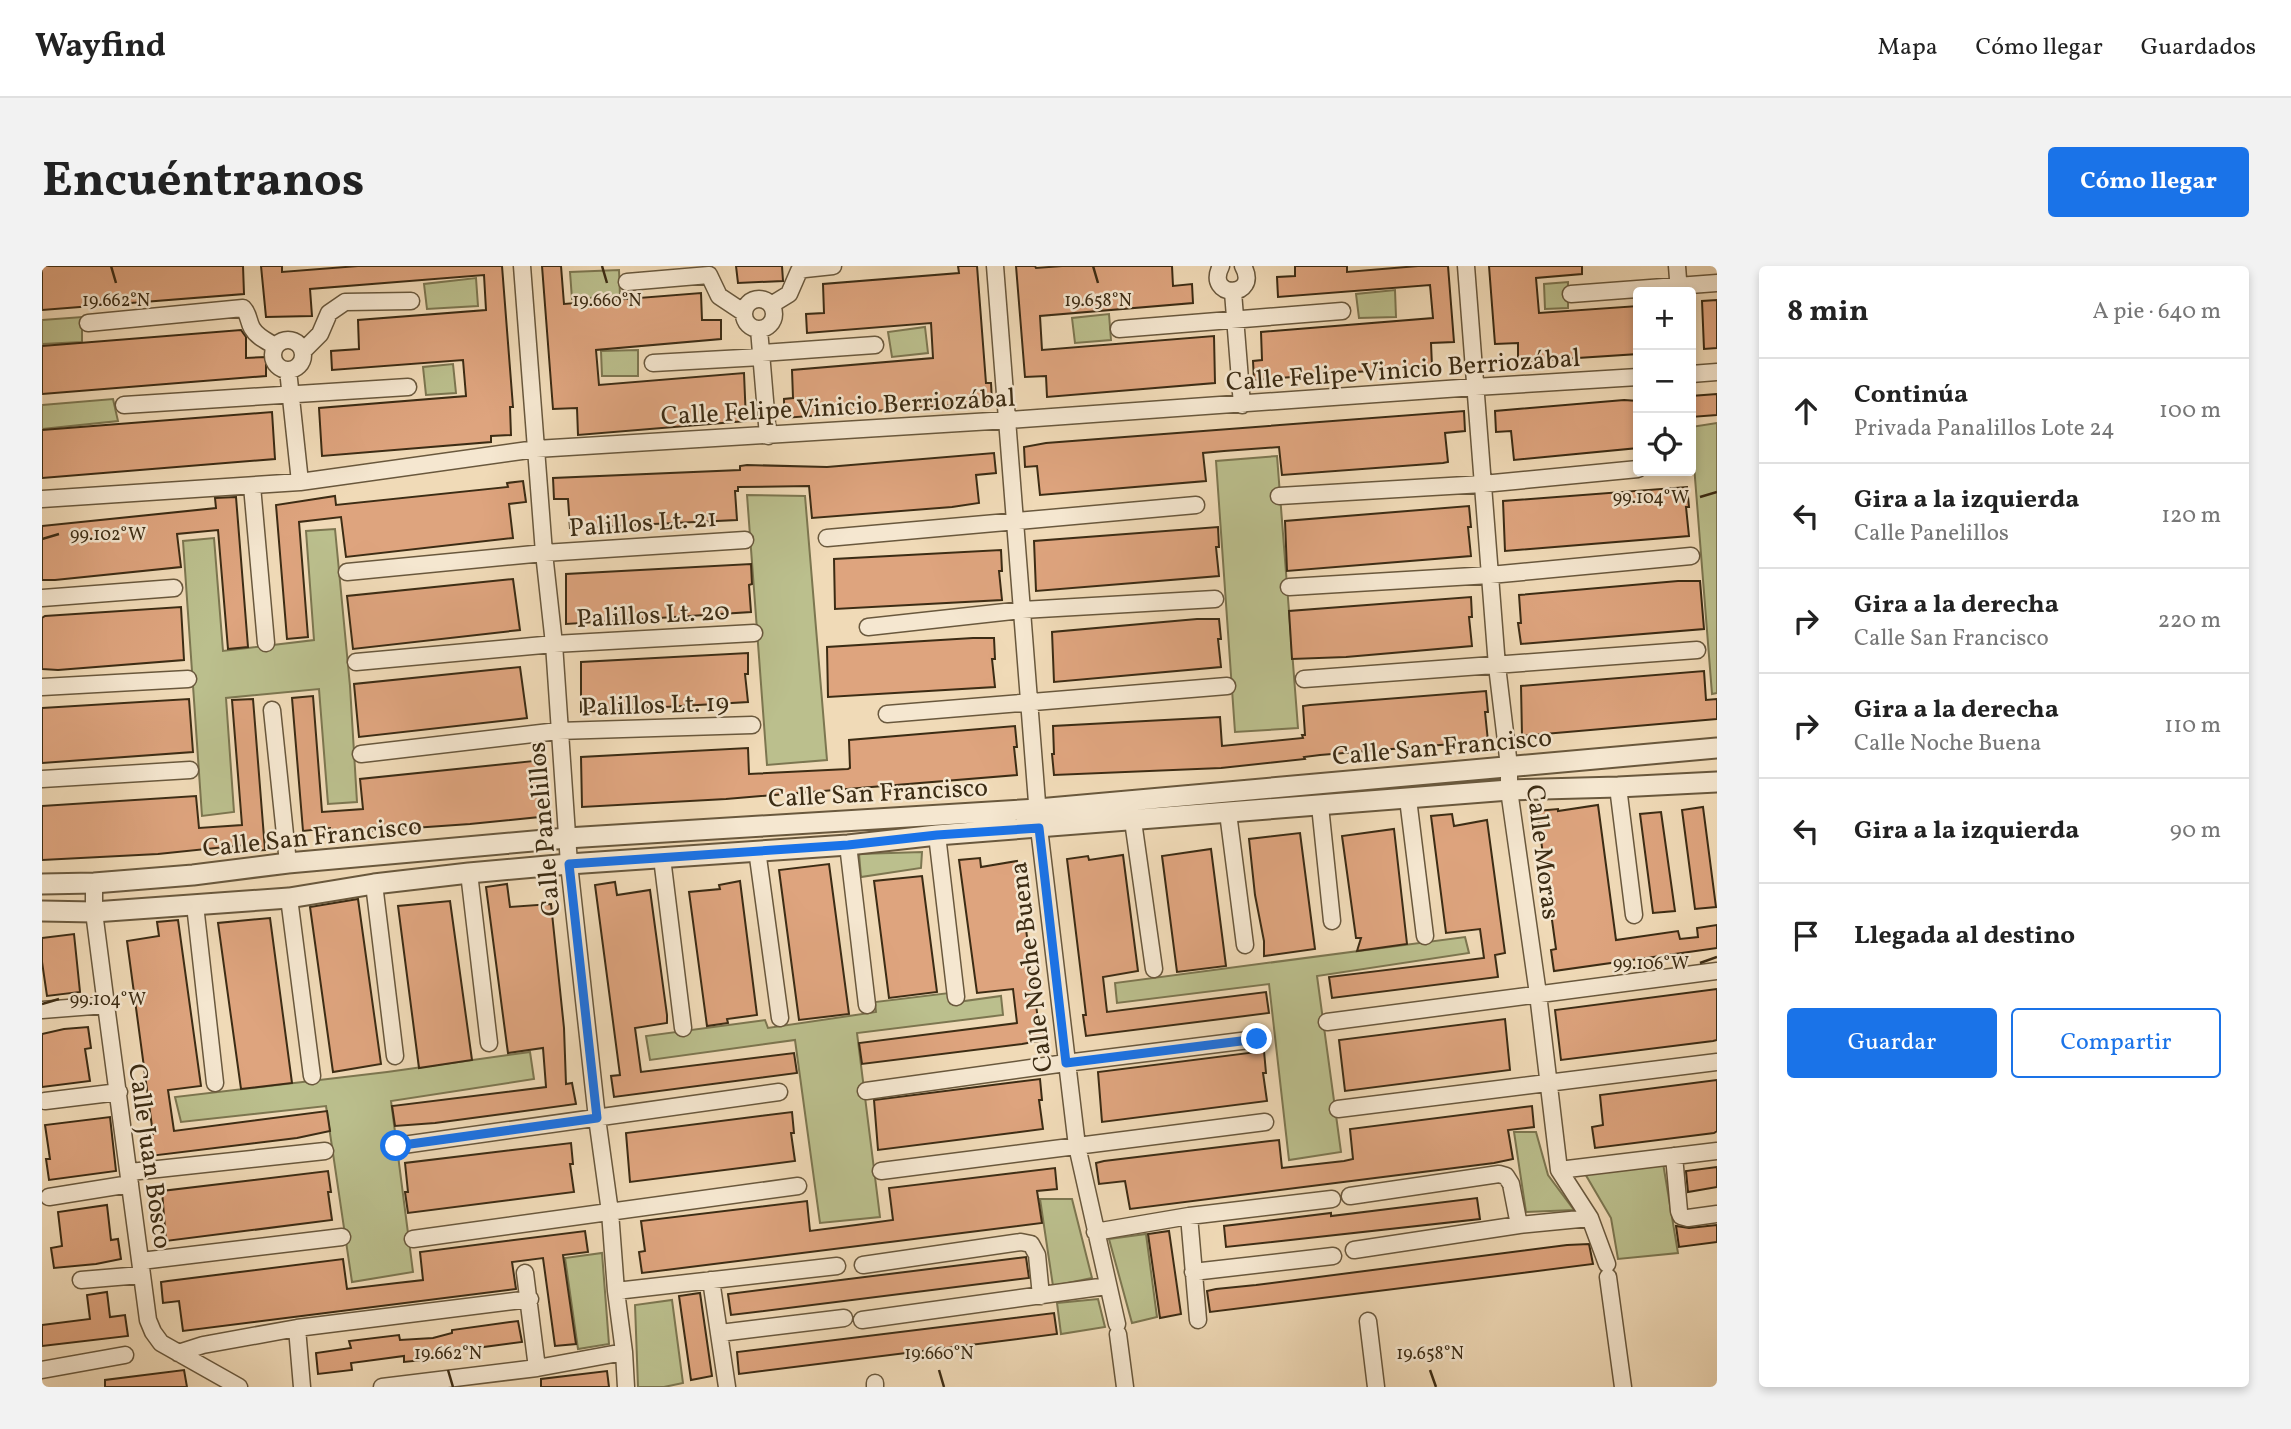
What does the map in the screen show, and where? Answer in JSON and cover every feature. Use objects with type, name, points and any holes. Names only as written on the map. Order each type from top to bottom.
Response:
[{"type":"street","name":"Calle Panelillos","points":[[522,266],[544,553],[554,644],[569,864],[610,1212],[626,1387]]},
{"type":"street","points":[[771,305],[789,295],[799,271],[833,266]]},
{"type":"street","name":"Calle Noche Buena","points":[[995,266],[1038,819],[1066,1063],[1077,1146],[1117,1329],[1125,1387]]},
{"type":"street","points":[[1218,266],[1219,283],[1233,292],[1246,283],[1246,267]]},
{"type":"street","name":"Calle Moras","points":[[1466,266],[1509,790],[1538,994],[1559,1170],[1590,1217],[1607,1270],[1623,1387]]},
{"type":"street","points":[[1677,266],[1679,287]]},
{"type":"street","points":[[627,282],[709,275],[719,296],[743,312],[751,327],[767,327],[774,313],[771,305],[761,299],[749,301],[743,312]]},
{"type":"street","points":[[1692,287],[1717,283]]},
{"type":"street","points":[[1233,292],[1242,405]]},
{"type":"street","points":[[1571,295],[1633,292]]},
{"type":"street","points":[[303,351],[296,342],[279,342],[275,346],[274,362],[280,368],[288,370],[300,364],[303,351],[320,334],[329,313],[345,302],[411,301]]},
{"type":"street","points":[[88,323],[243,308],[247,311],[258,336],[275,346]]},
{"type":"street","points":[[1119,328],[1342,311]]},
{"type":"street","points":[[759,329],[768,436]]},
{"type":"street","points":[[653,363],[875,345]]},
{"type":"street","points":[[288,370],[300,482]]},
{"type":"street","points":[[1696,374],[1717,372]]},
{"type":"street","name":"Calle Felipe Vinicio Berriozábal","points":[[42,499],[300,482],[536,449],[1008,421],[1633,377]]},
{"type":"street","points":[[124,405],[408,387]]},
{"type":"street","points":[[1279,496],[1483,484],[1633,469]]},
{"type":"street","points":[[252,486],[266,643]]},
{"type":"street","points":[[827,538],[1196,505]]},
{"type":"street","name":"Palillos Lt. 21","points":[[347,572],[544,553],[745,540]]},
{"type":"street","points":[[1289,587],[1490,575],[1691,556]]},
{"type":"street","points":[[42,598],[174,588]]},
{"type":"street","points":[[867,627],[1022,610],[1214,599]]},
{"type":"street","name":"Palillos Lt. 20","points":[[356,663],[554,644],[754,633]]},
{"type":"street","points":[[1304,679],[1698,650]]},
{"type":"street","points":[[42,687],[188,679]]},
{"type":"street","points":[[887,714],[1227,686]]},
{"type":"street","points":[[272,710],[288,863]]},
{"type":"street","name":"Palillos Lt. 19","points":[[361,754],[558,731],[752,725]]},
{"type":"street","name":"Calle San Francisco","points":[[42,911],[94,912],[289,898],[374,884],[469,873],[848,845],[937,835],[1038,819],[1509,766],[1717,748]]},
{"type":"street","points":[[42,779],[190,770]]},
{"type":"street","name":"Calle San Francisco","points":[[42,884],[193,875],[288,863],[567,838],[1038,819],[1133,821],[1509,790],[1717,782]]},
{"type":"street","points":[[1618,787],[1634,915]]},
{"type":"street","points":[[1408,799],[1425,936]]},
{"type":"street","points":[[1320,806],[1332,921]]},
{"type":"street","points":[[1228,813],[1245,946]]},
{"type":"street","points":[[1133,821],[1154,969]]},
{"type":"street","points":[[937,835],[956,997]]},
{"type":"street","points":[[848,845],[867,1005]]},
{"type":"street","points":[[757,850],[780,1018]]},
{"type":"street","points":[[662,858],[683,1028]]},
{"type":"street","points":[[469,873],[489,1043]]},
{"type":"street","name":"Calle Juan Bosco","points":[[94,883],[94,912],[148,1320],[161,1343],[239,1387]]},
{"type":"street","points":[[374,884],[395,1056]]},
{"type":"street","points":[[289,898],[312,1076]]},
{"type":"street","points":[[195,905],[215,1083]]},
{"type":"street","points":[[1327,1022],[1717,971]]},
{"type":"street","points":[[42,1010],[106,1005]]},
{"type":"street","points":[[866,1091],[1257,1039]]},
{"type":"street","points":[[1338,1109],[1717,1062]]},
{"type":"street","points":[[396,1146],[779,1091]]},
{"type":"street","points":[[45,1101],[118,1092]]},
{"type":"street","points":[[881,1171],[1265,1122]]},
{"type":"street","points":[[49,1197],[130,1178],[325,1151]]},
{"type":"street","points":[[1559,1170],[1717,1151]]},
{"type":"street","points":[[1674,1156],[1679,1211],[1682,1216],[1688,1218],[1717,1214]]},
{"type":"street","points":[[1350,1196],[1499,1174],[1506,1176],[1511,1184],[1519,1225]]},
{"type":"street","points":[[413,1239],[798,1186]]},
{"type":"street","points":[[1095,1232],[1189,1216],[1332,1199]]},
{"type":"street","points":[[1189,1216],[1198,1320]]},
{"type":"street","points":[[1354,1250],[1590,1217]]},
{"type":"street","points":[[81,1280],[342,1237]]},
{"type":"street","points":[[863,1265],[1021,1242],[1031,1244],[1037,1255],[1041,1296]]},
{"type":"street","points":[[1193,1272],[1333,1256]]},
{"type":"street","points":[[616,1292],[837,1266]]},
{"type":"street","points":[[525,1273],[537,1368]]},
{"type":"street","points":[[711,1280],[727,1387]]},
{"type":"street","points":[[862,1320],[1107,1286]]},
{"type":"street","points":[[178,1353],[203,1345],[297,1328],[530,1299]]},
{"type":"street","points":[[720,1333],[844,1318]]},
{"type":"street","points":[[1368,1321],[1376,1387]]},
{"type":"street","points":[[297,1328],[302,1387]]},
{"type":"street","points":[[382,1387],[537,1368],[624,1352]]},
{"type":"street","points":[[42,1370],[125,1355]]},
{"type":"green space","points":[[619,270],[620,296],[572,299],[570,272]]},
{"type":"green space","points":[[476,278],[478,306],[427,309],[424,284]]},
{"type":"green space","points":[[1568,282],[1568,308],[1545,309],[1544,284]]},
{"type":"green space","points":[[1395,290],[1396,317],[1359,318],[1356,294]]},
{"type":"green space","points":[[1109,314],[1111,340],[1075,343],[1072,318]]},
{"type":"green space","points":[[82,317],[82,342],[42,344],[42,320]]},
{"type":"green space","points":[[925,327],[928,353],[892,357],[888,332]]},
{"type":"green space","points":[[638,350],[638,376],[602,376],[601,351]]},
{"type":"green space","points":[[453,364],[456,393],[426,395],[423,367]]},
{"type":"green space","points":[[113,399],[118,421],[42,429],[42,405]]},
{"type":"green space","points":[[1717,423],[1717,693],[1712,694],[1695,476],[1696,426]]},
{"type":"green space","points":[[1277,456],[1298,728],[1235,732],[1216,461]]},
{"type":"green space","points":[[747,495],[805,496],[827,760],[767,765]]},
{"type":"green space","points":[[335,529],[350,686],[357,802],[328,804],[319,689],[226,698],[234,812],[202,816],[183,541],[214,538],[223,651],[314,640],[306,531]]},
{"type":"green space","points":[[922,852],[921,868],[861,877],[859,854]]},
{"type":"green space","points":[[1465,937],[1469,953],[1317,976],[1341,1152],[1289,1160],[1269,984],[1117,1003],[1115,983]]},
{"type":"green space","points":[[949,993],[950,1003],[1001,996],[1003,1015],[857,1033],[880,1217],[820,1223],[795,1040],[650,1060],[646,1036],[765,1020],[768,1028],[876,1012],[875,1002]]},
{"type":"green space","points":[[530,1052],[534,1079],[391,1101],[413,1272],[352,1282],[326,1106],[181,1122],[175,1097],[387,1072]]},
{"type":"green space","points":[[1514,1132],[1536,1132],[1548,1175],[1574,1210],[1526,1212]]},
{"type":"green space","points":[[1663,1163],[1678,1253],[1618,1259],[1611,1218],[1584,1172]]},
{"type":"green space","points":[[1040,1199],[1072,1199],[1092,1278],[1053,1286]]},
{"type":"green space","points":[[1146,1234],[1157,1317],[1132,1323],[1109,1239]]},
{"type":"green space","points":[[602,1253],[609,1344],[578,1349],[565,1258]]},
{"type":"green space","points":[[1098,1299],[1105,1327],[1061,1334],[1057,1303]]},
{"type":"green space","points":[[672,1300],[683,1383],[664,1387],[638,1387],[635,1305]]},
{"type":"building","points":[[42,266],[243,266],[244,294],[42,310]]},
{"type":"building","points":[[261,266],[282,266],[282,272],[358,266],[502,266],[513,407],[510,407],[511,435],[491,436],[491,442],[322,456],[319,408],[466,396],[463,360],[332,370],[331,351],[359,349],[358,320],[486,310],[484,275],[310,289],[312,316],[266,317]]},
{"type":"building","points":[[542,266],[561,266],[564,304],[701,293],[702,320],[721,320],[721,339],[596,350],[599,385],[744,373],[746,421],[578,435],[577,408],[553,409]]},
{"type":"building","points":[[736,266],[782,266],[783,281],[738,283]]},
{"type":"building","points":[[958,266],[977,266],[986,383],[991,383],[992,402],[784,418],[784,399],[793,398],[792,370],[933,358],[931,323],[807,333],[806,314],[824,313],[823,284],[959,273]]},
{"type":"building","points":[[1016,266],[1172,266],[1173,286],[1192,284],[1193,303],[1040,316],[1042,350],[1214,336],[1215,383],[1047,397],[1046,376],[1025,377]]},
{"type":"building","points":[[1295,266],[1347,266],[1347,272],[1448,266],[1454,342],[1431,343],[1432,366],[1254,380],[1253,361],[1262,360],[1261,332],[1433,318],[1430,285],[1278,297],[1277,277],[1295,276]]},
{"type":"building","points":[[1489,266],[1582,266],[1582,274],[1536,278],[1539,313],[1633,306],[1633,354],[1518,362],[1518,343],[1495,344]]},
{"type":"building","points":[[1717,300],[1717,348],[1704,349],[1702,301]]},
{"type":"building","points":[[241,330],[246,337],[246,358],[266,357],[266,376],[42,394],[42,346]]},
{"type":"building","points":[[1717,394],[1717,415],[1696,417],[1696,396]]},
{"type":"building","points":[[1633,401],[1633,448],[1514,460],[1511,431],[1496,432],[1495,411]]},
{"type":"building","points":[[1464,411],[1465,431],[1445,433],[1448,462],[1443,463],[1282,475],[1279,447],[1224,451],[1203,453],[1206,481],[1040,495],[1037,466],[1025,467],[1024,447],[1046,443]]},
{"type":"building","points":[[272,412],[275,459],[42,478],[42,430]]},
{"type":"building","points":[[994,453],[996,473],[976,475],[979,503],[952,507],[812,518],[809,486],[738,487],[738,491],[735,491],[737,520],[570,528],[568,499],[554,499],[553,478],[740,470],[740,466],[747,465],[827,467]]},
{"type":"building","points":[[523,481],[526,502],[509,504],[513,538],[346,557],[341,517],[299,522],[308,637],[287,639],[276,505],[335,496],[336,505],[508,487],[507,483]]},
{"type":"building","points":[[1687,487],[1689,536],[1505,551],[1503,501]]},
{"type":"building","points":[[236,497],[248,647],[228,649],[218,530],[177,534],[181,567],[42,580],[42,526],[216,508],[215,498]]},
{"type":"building","points":[[1469,506],[1471,556],[1287,571],[1285,521]]},
{"type":"building","points":[[1218,527],[1219,547],[1216,547],[1219,576],[1036,591],[1034,541]]},
{"type":"building","points":[[1001,550],[1002,571],[999,571],[1002,600],[835,609],[834,559]]},
{"type":"building","points":[[751,564],[751,612],[566,624],[566,574]]},
{"type":"building","points":[[513,579],[520,630],[353,649],[347,596]]},
{"type":"building","points":[[1700,581],[1704,629],[1521,644],[1518,623],[1521,623],[1519,595]]},
{"type":"building","points":[[1471,597],[1472,617],[1469,617],[1472,646],[1292,659],[1289,611]]},
{"type":"building","points":[[181,607],[184,660],[42,669],[42,618],[45,616]]},
{"type":"building","points":[[1219,619],[1221,667],[1054,682],[1052,632]]},
{"type":"building","points":[[994,638],[995,659],[992,659],[995,687],[828,697],[827,647]]},
{"type":"building","points":[[748,653],[748,674],[745,674],[748,702],[581,712],[581,662]]},
{"type":"building","points":[[520,667],[527,718],[359,737],[354,684]]},
{"type":"building","points":[[1704,671],[1706,700],[1717,699],[1717,719],[1522,736],[1521,686]]},
{"type":"building","points":[[1486,691],[1488,741],[1320,755],[1221,768],[1054,775],[1053,726],[1220,717],[1222,746],[1303,738],[1303,706]]},
{"type":"building","points":[[313,696],[322,812],[363,809],[360,779],[543,760],[549,816],[370,831],[330,833],[330,828],[303,831],[292,698]]},
{"type":"building","points":[[189,699],[193,752],[42,763],[42,708]]},
{"type":"building","points":[[253,699],[265,850],[244,851],[244,845],[158,854],[42,860],[42,806],[196,796],[199,828],[242,825],[232,700]]},
{"type":"building","points":[[1015,726],[1017,775],[726,799],[582,807],[581,757],[748,748],[749,774],[848,769],[849,740]]},
{"type":"building","points":[[1598,805],[1616,940],[1678,931],[1680,939],[1698,937],[1697,928],[1717,925],[1717,948],[1554,971],[1551,950],[1556,949],[1537,811]]},
{"type":"building","points":[[1703,807],[1716,907],[1695,909],[1682,810]]},
{"type":"building","points":[[1661,812],[1675,911],[1653,913],[1640,814]]},
{"type":"building","points":[[1452,814],[1454,826],[1487,820],[1505,953],[1495,955],[1498,977],[1332,998],[1329,977],[1484,958],[1480,929],[1446,933],[1431,816]]},
{"type":"building","points":[[1394,829],[1407,944],[1357,951],[1361,938],[1356,938],[1342,836]]},
{"type":"building","points":[[1300,833],[1315,949],[1264,956],[1249,839]]},
{"type":"building","points":[[1211,849],[1226,966],[1177,972],[1162,856]]},
{"type":"building","points":[[1123,855],[1138,971],[1103,977],[1107,1012],[1266,992],[1269,1013],[1086,1036],[1083,1015],[1086,1015],[1067,859],[1088,856],[1089,860]]},
{"type":"building","points":[[980,858],[981,867],[1017,861],[1038,1020],[1042,1020],[1045,1040],[862,1064],[859,1043],[1017,1023],[1013,989],[977,993],[959,860]]},
{"type":"building","points":[[829,864],[849,1014],[799,1020],[779,870]]},
{"type":"building","points":[[922,876],[937,992],[889,998],[874,881]]},
{"type":"building","points":[[740,881],[757,1015],[727,1019],[728,1023],[707,1026],[689,892],[720,889],[719,885]]},
{"type":"building","points":[[615,882],[617,895],[650,890],[667,1023],[635,1028],[641,1072],[794,1053],[797,1073],[614,1097],[611,1076],[620,1075],[595,885]]},
{"type":"building","points":[[507,884],[510,907],[551,904],[564,1028],[566,1084],[572,1083],[576,1104],[395,1126],[392,1106],[546,1087],[543,1048],[508,1053],[486,887]]},
{"type":"building","points":[[358,899],[381,1064],[333,1072],[310,907]]},
{"type":"building","points":[[450,901],[472,1060],[419,1068],[398,906]]},
{"type":"building","points":[[270,918],[292,1083],[241,1089],[218,923]]},
{"type":"building","points":[[178,920],[201,1086],[168,1090],[174,1131],[327,1111],[330,1131],[297,1138],[150,1156],[147,1135],[153,1134],[127,941],[159,936],[157,922]]},
{"type":"building","points":[[74,934],[80,992],[47,996],[42,938]]},
{"type":"building","points":[[1717,989],[1717,1040],[1561,1060],[1555,1010]]},
{"type":"building","points":[[1505,1019],[1510,1070],[1345,1091],[1339,1040]]},
{"type":"building","points":[[88,1027],[91,1048],[85,1049],[90,1081],[42,1087],[42,1034]]},
{"type":"building","points":[[1264,1051],[1266,1073],[1263,1073],[1267,1101],[1102,1122],[1098,1072]]},
{"type":"building","points":[[1040,1079],[1042,1100],[1039,1100],[1043,1129],[878,1150],[874,1100]]},
{"type":"building","points":[[1717,1080],[1717,1131],[1714,1133],[1595,1148],[1592,1127],[1603,1125],[1600,1095]]},
{"type":"building","points":[[1532,1106],[1534,1127],[1508,1130],[1513,1159],[1494,1163],[1130,1209],[1125,1181],[1099,1184],[1096,1163],[1104,1161],[1279,1140],[1282,1168],[1344,1161],[1353,1159],[1350,1129]]},
{"type":"building","points":[[792,1112],[794,1133],[791,1133],[795,1161],[630,1182],[626,1133]]},
{"type":"building","points":[[110,1117],[116,1171],[49,1180],[46,1159],[50,1159],[45,1125]]},
{"type":"building","points":[[571,1143],[573,1164],[570,1164],[574,1192],[408,1213],[405,1163]]},
{"type":"building","points":[[1717,1167],[1717,1187],[1688,1192],[1686,1171]]},
{"type":"building","points":[[1055,1168],[1057,1189],[1037,1191],[1042,1223],[642,1273],[639,1252],[645,1251],[641,1221],[807,1201],[810,1231],[893,1220],[889,1188]]},
{"type":"building","points":[[328,1171],[332,1220],[166,1241],[162,1191]]},
{"type":"building","points":[[1477,1198],[1480,1219],[1226,1247],[1224,1226]]},
{"type":"building","points":[[107,1205],[111,1240],[118,1239],[121,1259],[54,1268],[51,1248],[62,1246],[58,1212]]},
{"type":"building","points":[[1717,1225],[1717,1242],[1679,1247],[1676,1226],[1689,1228]]},
{"type":"building","points":[[585,1231],[588,1252],[563,1255],[576,1344],[555,1346],[543,1258],[512,1262],[516,1289],[183,1331],[179,1301],[163,1303],[161,1282],[343,1259],[347,1289],[423,1280],[420,1252]]},
{"type":"building","points":[[1169,1231],[1181,1314],[1160,1318],[1148,1234]]},
{"type":"building","points":[[1589,1244],[1593,1264],[1210,1312],[1207,1291],[1216,1289]]},
{"type":"building","points":[[1026,1257],[1029,1278],[731,1315],[728,1294]]},
{"type":"building","points":[[107,1292],[110,1317],[125,1315],[128,1336],[42,1346],[42,1325],[90,1319],[87,1295]]},
{"type":"building","points":[[700,1293],[712,1376],[691,1380],[679,1296]]},
{"type":"building","points":[[1054,1313],[1057,1334],[739,1374],[737,1352]]},
{"type":"building","points":[[518,1321],[522,1342],[454,1351],[454,1356],[433,1359],[404,1362],[404,1356],[351,1363],[352,1370],[318,1374],[316,1353],[351,1348],[349,1341],[399,1335],[400,1340],[433,1338],[452,1333],[452,1330]]},
{"type":"building","points":[[184,1370],[187,1387],[105,1387],[105,1380]]},
{"type":"building","points":[[607,1371],[609,1387],[541,1387],[541,1379]]},
{"type":"route","points":[[396,1146],[597,1118],[569,864],[848,845],[1039,828],[1066,1063],[1257,1039]]}]
